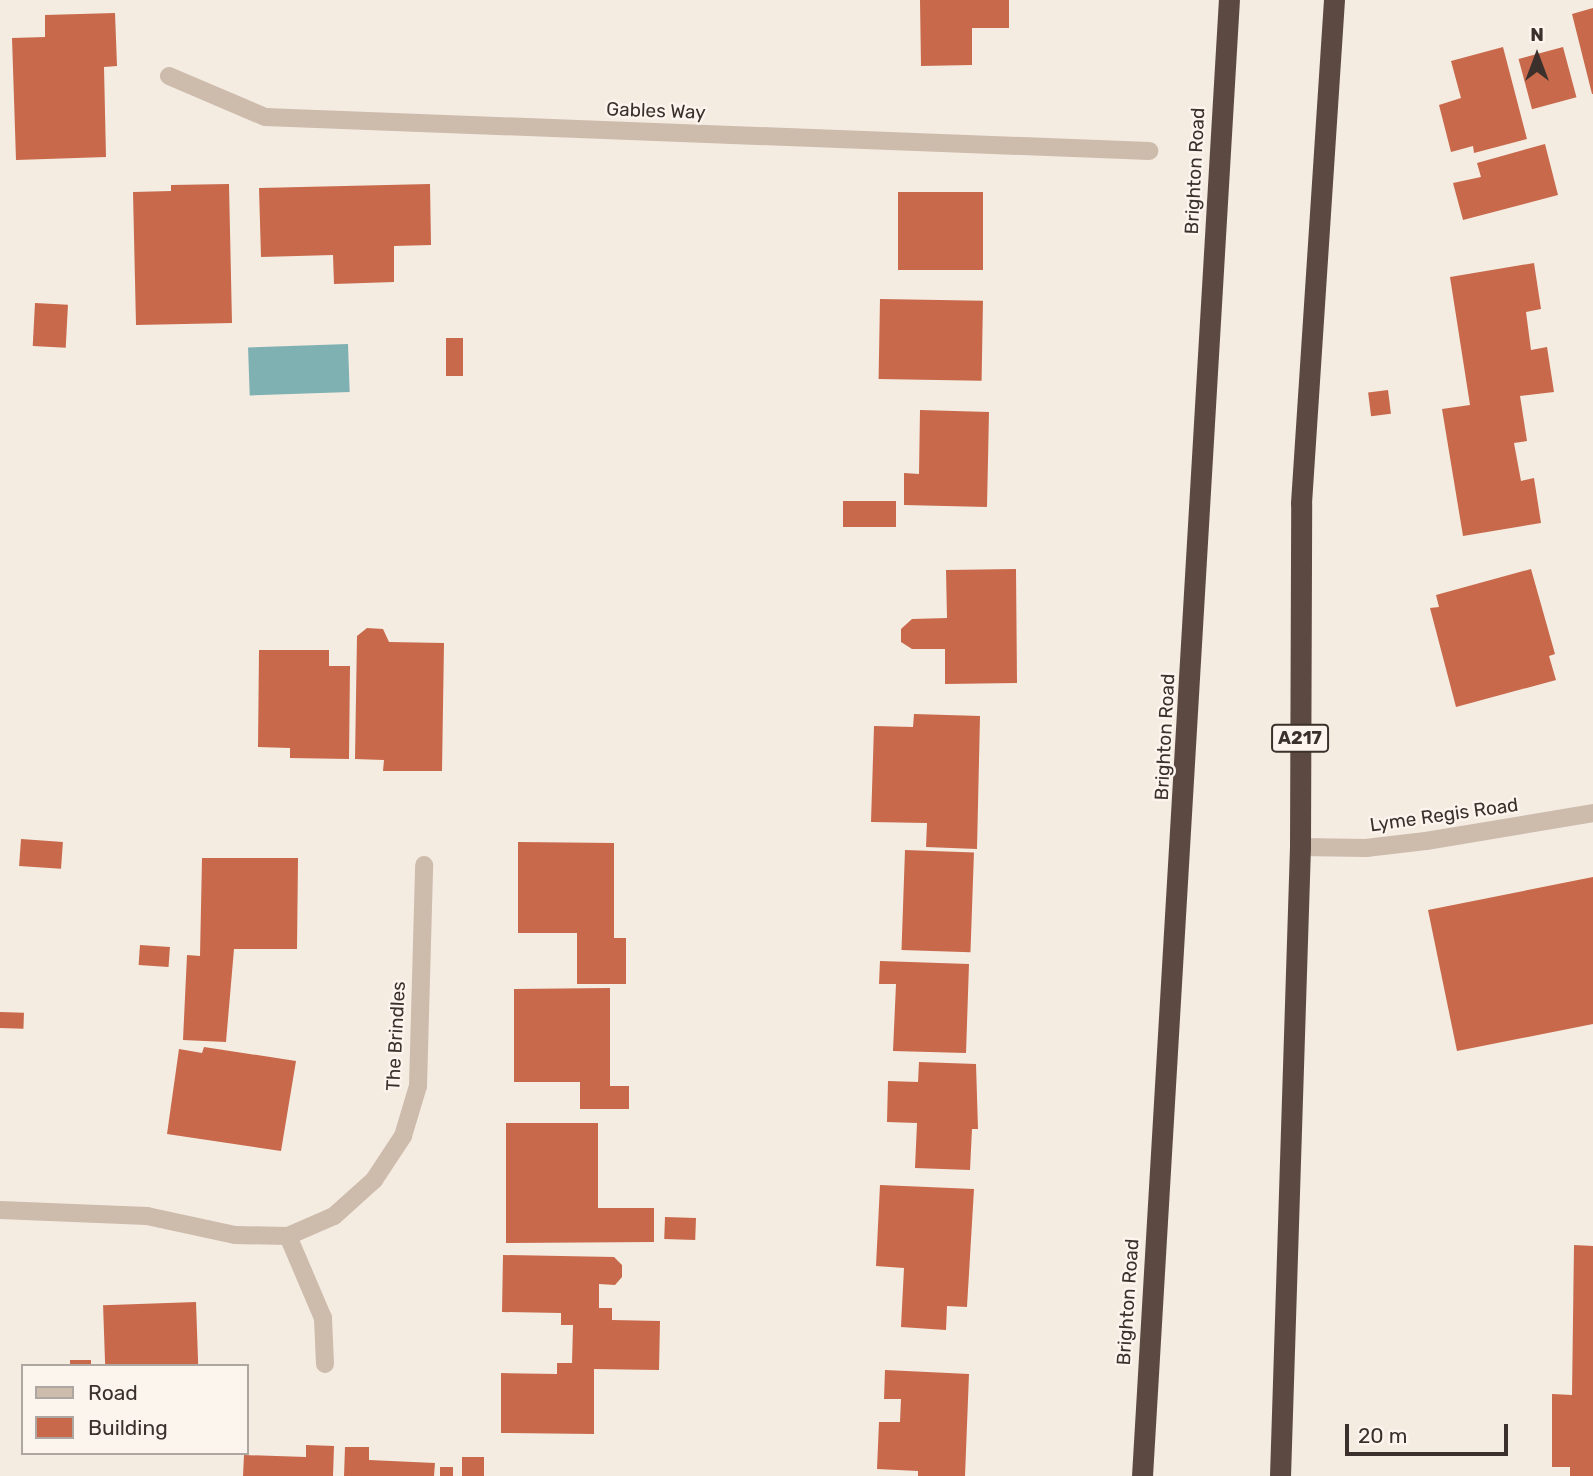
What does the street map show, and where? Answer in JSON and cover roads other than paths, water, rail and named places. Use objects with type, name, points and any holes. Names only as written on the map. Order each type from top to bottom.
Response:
[{"type":"highway","name":"Brighton Road","points":[[1142,1476],[1229,0]]},
{"type":"highway","name":"A217","points":[[1280,1476],[1300,847],[1301,503],[1334,0]]},
{"type":"street","name":"Gables Way","points":[[169,76],[265,117],[1149,151]]},
{"type":"street","name":"Lyme Regis Road","points":[[1300,847],[1414,843],[1593,813]]},
{"type":"street","name":"The Brindles","points":[[0,1210],[147,1216],[235,1236],[288,1236],[334,1216],[374,1180],[404,1136],[418,1086],[424,865]]},
{"type":"street","points":[[288,1236],[323,1318],[325,1364]]},
{"type":"water","points":[[348,344],[350,392],[250,395],[248,347]]}]
